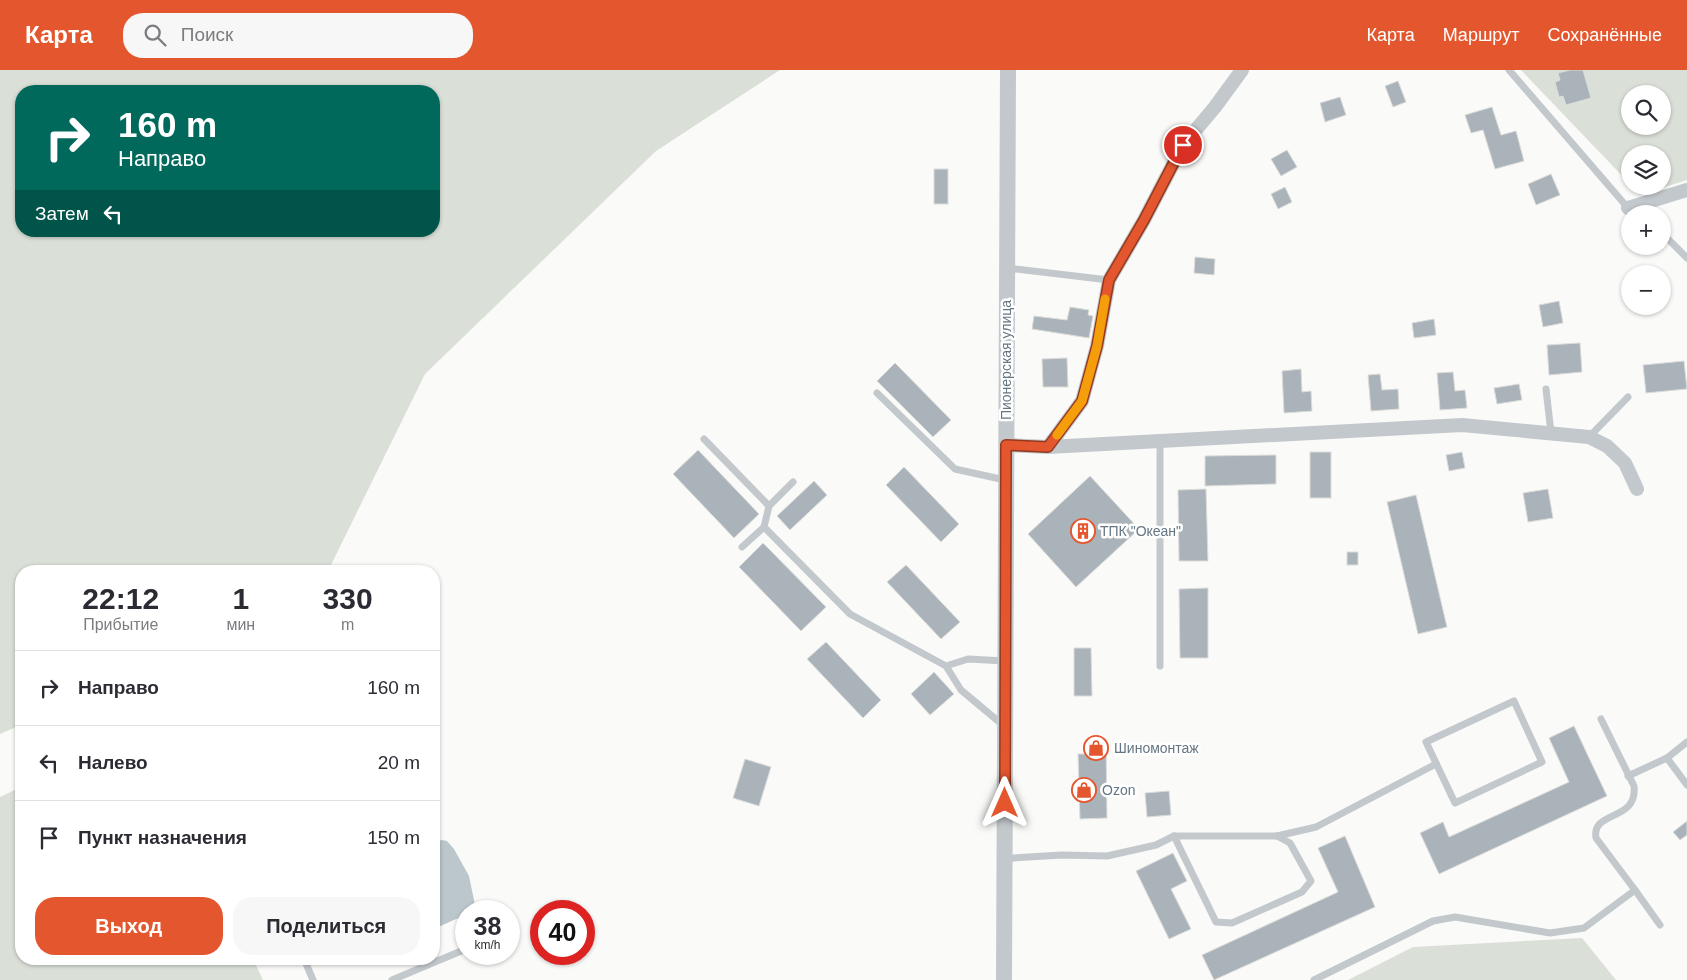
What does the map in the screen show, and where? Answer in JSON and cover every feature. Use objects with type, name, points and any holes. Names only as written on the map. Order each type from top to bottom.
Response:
[{"type":"street","name":"Пионерская улица","points":[[1004,980],[1008,70]]},
{"type":"street","points":[[1048,447],[1082,401],[1097,346],[1109,280],[1144,220],[1183,145],[1215,107],[1242,70]]},
{"type":"street","points":[[1648,205],[1687,190]]},
{"type":"street","points":[[1006,445],[1048,447],[1462,425],[1590,437],[1607,446],[1625,463],[1637,489]]},
{"type":"lane","points":[[1509,70],[1627,205]]},
{"type":"lane","points":[[1671,242],[1687,258]]},
{"type":"lane","points":[[1007,268],[1109,280]]},
{"type":"lane","points":[[1546,389],[1551,433]]},
{"type":"lane","points":[[877,393],[955,469],[1005,480]]},
{"type":"lane","points":[[1590,437],[1628,397]]},
{"type":"lane","points":[[704,439],[769,506]]},
{"type":"lane","points":[[1160,442],[1160,666]]},
{"type":"lane","points":[[742,547],[764,527],[769,506],[793,482]]},
{"type":"lane","points":[[764,527],[850,614],[946,666],[961,690],[1004,727]]},
{"type":"lane","points":[[946,666],[968,659],[1005,661]]},
{"type":"lane","points":[[1514,701],[1542,762],[1455,803],[1436,764],[1426,742],[1514,701]]},
{"type":"lane","points":[[1601,719],[1634,786],[1634,799],[1628,808],[1604,820],[1598,826],[1595,831],[1596,838],[1660,925]]},
{"type":"lane","points":[[1628,776],[1666,758],[1687,742]]},
{"type":"lane","points":[[1666,758],[1687,785]]},
{"type":"lane","points":[[1005,860],[1062,854],[1107,856],[1156,845],[1174,836],[1277,836],[1316,827],[1436,764]]},
{"type":"lane","points":[[1174,836],[1216,922],[1232,923],[1302,892],[1311,881],[1290,843],[1277,836]]},
{"type":"lane","points":[[1314,980],[1433,922],[1455,917],[1550,933],[1584,928],[1635,890]]},
{"type":"lane","points":[[440,960],[455,954]]},
{"type":"lane","points":[[307,965],[313,980]]},
{"type":"lane","points":[[392,980],[428,965]]},
{"type":"shaded area","points":[[0,70],[780,70],[656,151],[425,374],[331,565],[15,565],[15,728],[0,734]]},
{"type":"shaded area","points":[[1521,70],[1687,70],[1687,180],[1671,185],[1671,145],[1621,145],[1621,175]]},
{"type":"shaded area","points":[[15,790],[15,965],[256,965],[263,980],[0,980],[0,797]]},
{"type":"shaded area","points":[[440,840],[442,840],[447,841],[454,849],[469,876],[474,900],[455,900],[455,919],[440,926]]},
{"type":"shaded area","points":[[1582,938],[1616,980],[1348,980],[1413,947]]},
{"type":"building","points":[[1570,70],[1583,70],[1591,98],[1566,105],[1563,96],[1559,97],[1555,82],[1560,80],[1558,73]]},
{"type":"building","points":[[1398,81],[1406,102],[1393,107],[1385,86]]},
{"type":"building","points":[[1340,97],[1346,115],[1325,122],[1320,103]]},
{"type":"building","points":[[1492,107],[1501,135],[1516,131],[1524,161],[1495,169],[1483,130],[1471,133],[1465,115]]},
{"type":"building","points":[[1287,150],[1297,167],[1281,176],[1271,159]]},
{"type":"building","points":[[934,169],[948,169],[948,204],[934,204]]},
{"type":"building","points":[[1551,174],[1560,195],[1536,205],[1528,184]]},
{"type":"building","points":[[1285,187],[1292,202],[1278,209],[1271,194]]},
{"type":"building","points":[[1195,257],[1215,259],[1214,275],[1194,273]]},
{"type":"building","points":[[1559,301],[1563,323],[1543,327],[1539,305]]},
{"type":"building","points":[[1070,307],[1089,310],[1088,315],[1093,316],[1089,338],[1032,329],[1034,316],[1067,320]]},
{"type":"building","points":[[1434,319],[1436,335],[1414,338],[1412,323]]},
{"type":"building","points":[[1580,343],[1582,372],[1549,375],[1547,345]]},
{"type":"building","points":[[1067,358],[1068,387],[1043,387],[1042,359]]},
{"type":"building","points":[[1684,361],[1687,389],[1646,393],[1643,365]]},
{"type":"building","points":[[895,363],[951,420],[933,437],[877,381]]},
{"type":"building","points":[[1301,369],[1302,392],[1311,391],[1312,411],[1284,413],[1282,371]]},
{"type":"building","points":[[1453,372],[1455,391],[1465,390],[1467,408],[1440,410],[1437,373]]},
{"type":"building","points":[[1380,374],[1382,390],[1398,389],[1399,409],[1371,411],[1368,375]]},
{"type":"building","points":[[1519,384],[1522,400],[1497,404],[1494,388]]},
{"type":"building","points":[[698,450],[759,514],[734,538],[673,474]]},
{"type":"building","points":[[1310,452],[1331,452],[1331,498],[1310,498]]},
{"type":"building","points":[[1462,452],[1465,468],[1449,471],[1446,455]]},
{"type":"building","points":[[1276,455],[1276,484],[1205,486],[1205,456]]},
{"type":"building","points":[[904,467],[959,524],[941,542],[886,485]]},
{"type":"building","name":"ТПК \"Океан\"","points":[[1090,476],[1139,529],[1076,587],[1028,534]]},
{"type":"building","points":[[814,481],[827,495],[790,530],[777,516]]},
{"type":"building","points":[[1206,489],[1208,561],[1179,561],[1178,490]]},
{"type":"building","points":[[1548,489],[1553,518],[1528,522],[1523,493]]},
{"type":"building","points":[[1416,495],[1447,627],[1418,634],[1387,502]]},
{"type":"building","points":[[763,543],[826,607],[801,631],[739,567]]},
{"type":"building","points":[[1347,552],[1358,552],[1358,565],[1347,565]]},
{"type":"building","points":[[906,565],[960,622],[941,639],[887,582]]},
{"type":"building","points":[[1208,588],[1208,658],[1180,658],[1179,589]]},
{"type":"building","points":[[826,642],[881,700],[863,718],[807,659]]},
{"type":"building","points":[[1074,648],[1091,648],[1092,696],[1074,696]]},
{"type":"building","points":[[934,672],[954,694],[930,715],[911,694]]},
{"type":"building","points":[[1574,726],[1607,796],[1439,874],[1420,833],[1443,822],[1449,837],[1569,782],[1549,738]]},
{"type":"building","points":[[1106,741],[1107,818],[1080,819],[1078,754],[1089,754],[1089,742]]},
{"type":"building","points":[[745,759],[771,767],[759,806],[733,798]]},
{"type":"building","points":[[1169,791],[1171,815],[1147,817],[1145,793]]},
{"type":"building","points":[[1687,821],[1687,835],[1680,840],[1673,832]]},
{"type":"building","points":[[1345,836],[1375,907],[1214,980],[1202,955],[1338,892],[1318,848]]},
{"type":"building","points":[[1173,853],[1187,881],[1171,889],[1191,929],[1169,939],[1136,871]]},
{"type":"slow traffic","points":[[1057,435],[1082,401],[1097,346],[1105,299]]},
{"type":"place","name":"ТПК \"Океан\"","points":[[1083,531]]},
{"type":"place","name":"Шиномонтаж","points":[[1096,748]]},
{"type":"place","name":"Ozon","points":[[1084,790]]},
{"type":"route","points":[[1005,803],[1006,445],[1048,447],[1082,401],[1097,346],[1109,280],[1144,220],[1183,145]]}]
